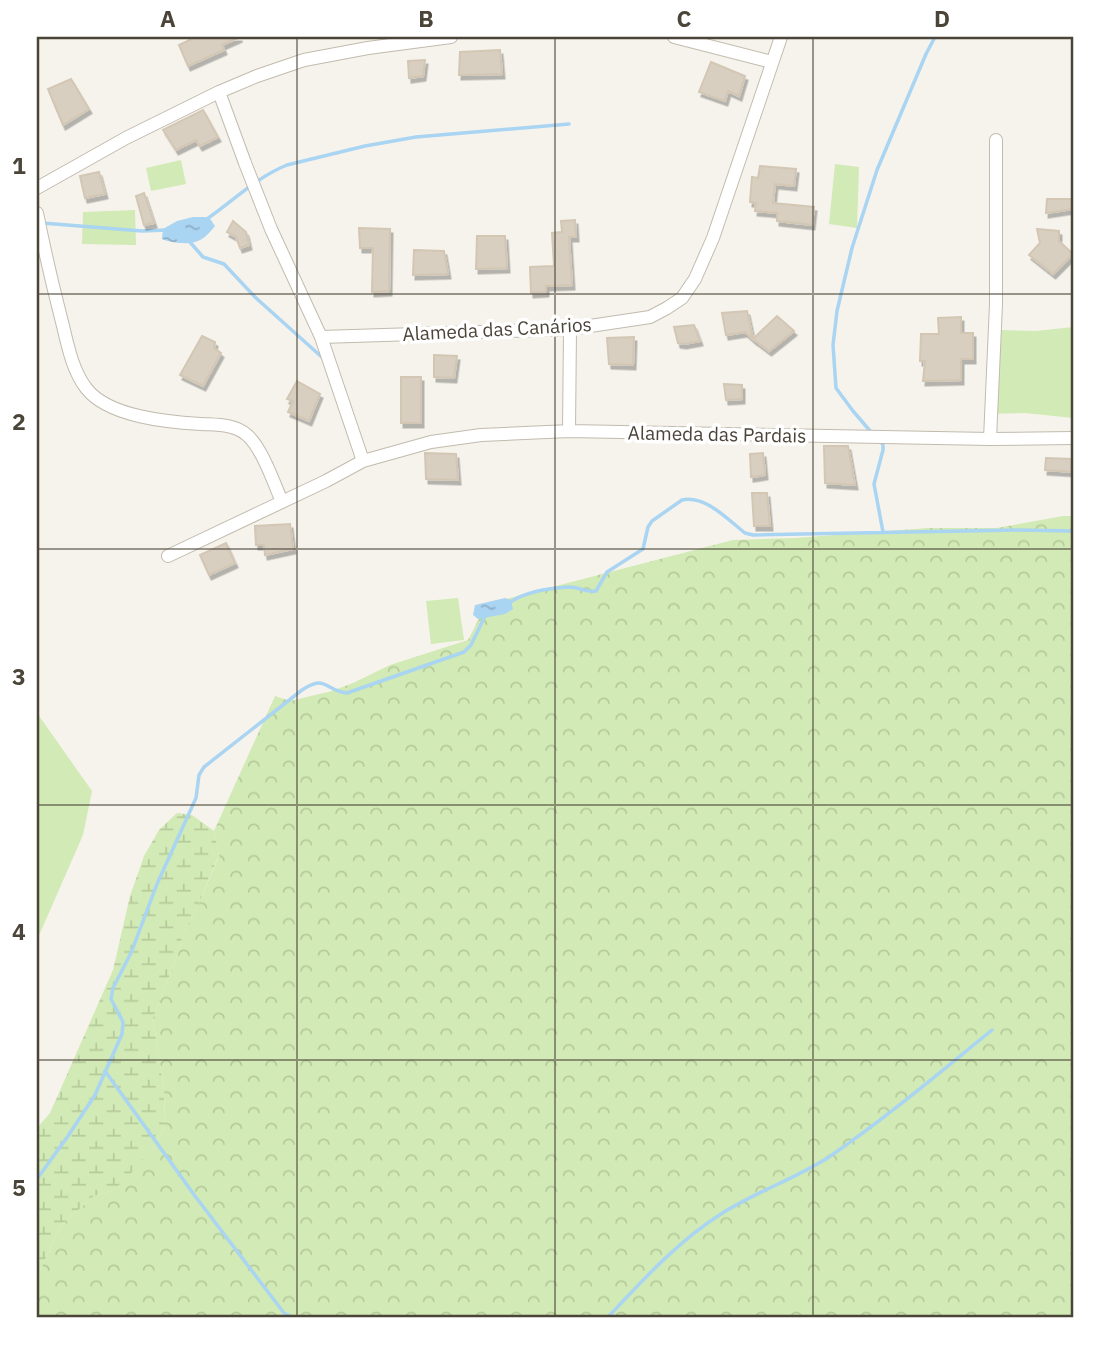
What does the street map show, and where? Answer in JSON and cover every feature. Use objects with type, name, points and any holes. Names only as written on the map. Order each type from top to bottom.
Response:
[{"type":"street","points":[[37,188],[126,138],[257,76],[304,60],[451,37]]},
{"type":"street","points":[[674,37],[772,62]]},
{"type":"street","name":"Alameda das Canários","points":[[321,338],[570,329],[650,317],[667,308],[682,298],[695,279],[713,238],[781,37]]},
{"type":"street","points":[[219,92],[271,229],[321,338],[363,461]]},
{"type":"street","points":[[989,439],[996,304],[996,140]]},
{"type":"street","points":[[37,213],[70,353],[87,390],[97,399],[126,413],[153,419],[227,426],[246,433],[263,460],[282,502]]},
{"type":"street","points":[[569,431],[570,329]]},
{"type":"street","name":"Alameda das Pardais","points":[[168,556],[363,461],[431,442],[481,435],[569,431],[989,439],[1073,438]]},
{"type":"green space","points":[[181,160],[186,184],[151,191],[146,168]]},
{"type":"green space","points":[[835,164],[859,167],[857,228],[829,224]]},
{"type":"green space","points":[[135,210],[136,245],[82,244],[83,212]]},
{"type":"green space","points":[[1073,327],[1073,418],[1025,413],[985,414],[995,380],[999,330],[1036,331]]},
{"type":"green space","points":[[1073,516],[1073,1317],[37,1317],[37,1278],[60,1226],[94,1196],[111,1191],[153,1148],[165,1126],[164,1090],[153,1018],[179,951],[183,933],[219,856],[214,831],[275,696],[290,701],[332,691],[390,665],[468,640],[482,613],[495,602],[733,540],[928,528],[997,528]]},
{"type":"green space","points":[[458,598],[464,640],[431,644],[426,601]]},
{"type":"green space","points":[[37,713],[92,791],[83,835],[37,940]]},
{"type":"green space","points":[[177,813],[192,815],[214,831],[219,855],[183,933],[179,951],[153,1018],[164,1090],[165,1126],[153,1148],[124,1181],[111,1191],[94,1196],[60,1226],[37,1278],[37,1128],[50,1113],[113,970],[130,896],[144,856],[159,830]]},
{"type":"water","points":[[209,217],[215,226],[204,238],[192,243],[162,239],[163,229],[177,221]]},
{"type":"water","points":[[505,598],[511,600],[513,609],[505,614],[478,619],[473,615],[475,605]]},
{"type":"building","points":[[196,37],[240,37],[222,45],[224,50],[188,66],[179,45]]},
{"type":"building","points":[[500,50],[502,74],[459,75],[460,52]]},
{"type":"building","points":[[425,60],[423,76],[409,78],[408,61]]},
{"type":"building","points":[[711,62],[745,76],[739,96],[728,91],[725,101],[699,92]]},
{"type":"building","points":[[71,79],[89,109],[63,125],[48,89]]},
{"type":"building","points":[[203,110],[218,137],[200,146],[196,140],[176,150],[163,130]]},
{"type":"building","points":[[760,166],[796,169],[794,186],[775,184],[773,203],[814,207],[812,225],[777,221],[777,213],[755,211],[756,203],[750,202],[752,177],[758,178]]},
{"type":"building","points":[[99,172],[105,194],[85,198],[80,176]]},
{"type":"building","points":[[144,193],[154,223],[144,225],[136,196]]},
{"type":"building","points":[[1047,199],[1073,199],[1073,209],[1046,213]]},
{"type":"building","points":[[575,220],[576,237],[569,237],[572,285],[546,286],[546,292],[531,293],[530,267],[554,266],[552,233],[562,232],[561,221]]},
{"type":"building","points":[[233,221],[246,232],[249,245],[240,248],[236,237],[227,232]]},
{"type":"building","points":[[359,228],[390,229],[389,291],[372,292],[373,248],[360,248]]},
{"type":"building","points":[[1037,229],[1059,231],[1059,241],[1073,254],[1053,274],[1029,255],[1040,243]]},
{"type":"building","points":[[477,236],[505,236],[507,268],[476,269]]},
{"type":"building","points":[[414,250],[444,251],[448,274],[413,275]]},
{"type":"building","points":[[747,311],[753,339],[745,332],[726,335],[722,313]]},
{"type":"building","points":[[777,316],[794,331],[769,351],[753,339]]},
{"type":"building","points":[[961,317],[961,333],[973,333],[973,359],[961,359],[961,380],[923,381],[925,361],[920,361],[921,334],[939,334],[938,318]]},
{"type":"building","points":[[694,325],[700,341],[678,343],[674,327]]},
{"type":"building","points":[[202,336],[215,342],[214,348],[221,353],[203,386],[180,375]]},
{"type":"building","points":[[634,337],[633,365],[609,364],[607,338]]},
{"type":"building","points":[[434,355],[457,356],[454,378],[434,377]]},
{"type":"building","points":[[401,377],[421,377],[421,423],[401,423]]},
{"type":"building","points":[[297,381],[320,394],[309,421],[288,412],[293,401],[287,399]]},
{"type":"building","points":[[724,384],[742,385],[742,399],[726,400]]},
{"type":"building","points":[[824,446],[848,446],[855,485],[825,483]]},
{"type":"building","points":[[425,453],[456,454],[458,480],[426,479]]},
{"type":"building","points":[[763,453],[765,475],[751,477],[750,454]]},
{"type":"building","points":[[1046,458],[1073,459],[1073,472],[1045,470]]},
{"type":"building","points":[[752,493],[767,493],[770,526],[754,526]]},
{"type":"building","points":[[290,524],[293,549],[265,555],[264,545],[256,545],[255,526]]},
{"type":"building","points":[[226,543],[235,563],[209,575],[200,555]]},
{"type":"waterway","points":[[871,432],[836,388],[833,345],[837,311],[852,248],[877,170],[935,37]]},
{"type":"waterway","points":[[207,219],[255,183],[287,165],[416,137],[569,124]]},
{"type":"waterway","points":[[42,223],[142,231],[167,230]]},
{"type":"waterway","points":[[189,241],[203,257],[224,264],[256,298],[324,359]]},
{"type":"waterway","points":[[879,440],[883,450],[874,484],[883,532]]},
{"type":"waterway","points":[[510,602],[531,593],[554,588],[596,591],[607,572],[643,549],[652,521],[682,500],[700,501],[745,533],[753,535],[1073,531]]},
{"type":"waterway","points":[[37,1179],[95,1095],[122,1034],[123,1022],[111,999],[113,988],[131,953],[157,884],[196,798],[199,775],[204,767],[310,685],[321,683],[347,693],[464,652],[471,645],[485,616]]},
{"type":"waterway","points":[[608,1317],[690,1236],[734,1206],[829,1157],[892,1111],[992,1030]]},
{"type":"waterway","points":[[105,1071],[195,1196],[284,1313],[292,1317]]}]
